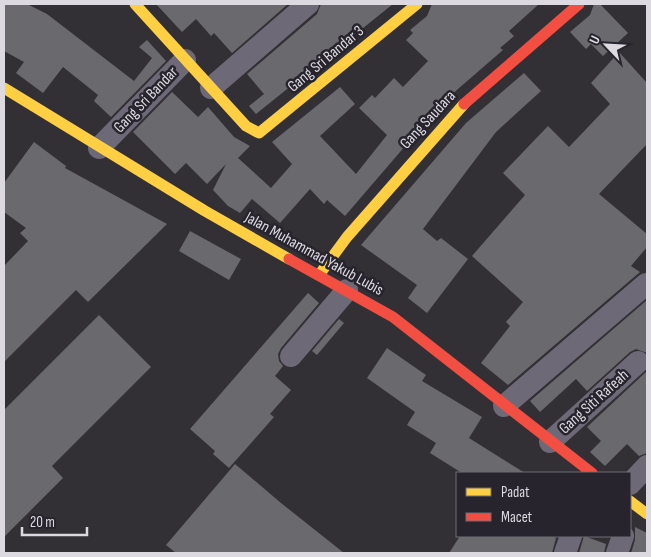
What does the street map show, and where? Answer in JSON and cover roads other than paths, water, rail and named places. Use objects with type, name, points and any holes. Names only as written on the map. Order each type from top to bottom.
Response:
[{"type":"street","points":[[135,4],[185,60]]},
{"type":"street","points":[[211,88],[308,4]]},
{"type":"street","name":"Gang Sri Bandar 3","points":[[254,132],[264,131],[417,4]]},
{"type":"street","name":"Gang Saudara","points":[[319,275],[347,237],[456,112],[579,4]]},
{"type":"street","name":"Gang Sri Bandar","points":[[99,148],[185,60],[254,132]]},
{"type":"street","name":"Jalan Muhammad Yakub Lubis","points":[[4,88],[204,212],[393,317],[504,406],[591,472]]},
{"type":"street","points":[[504,406],[646,284]]},
{"type":"street","points":[[291,356],[347,290]]},
{"type":"street","name":"Gang Siti Rafeah","points":[[550,442],[638,362]]},
{"type":"street","points":[[634,504],[647,466]]},
{"type":"street","points":[[565,553],[571,537]]},
{"type":"street","points":[[617,553],[623,537]]}]
